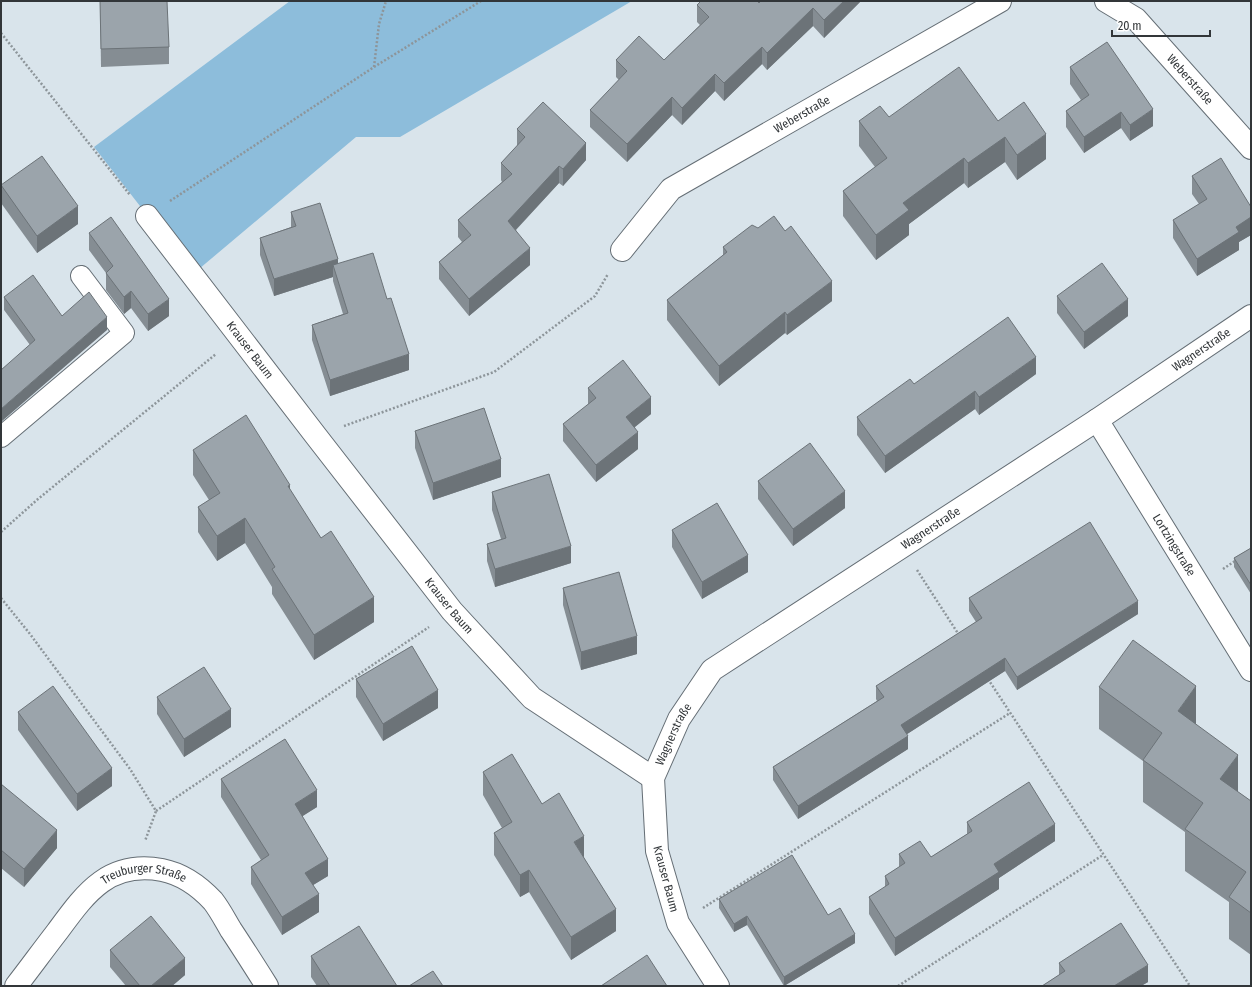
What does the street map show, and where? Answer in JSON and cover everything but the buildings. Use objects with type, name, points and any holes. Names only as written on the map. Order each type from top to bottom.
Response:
[{"type":"street","name":"Weberstraße","points":[[622,250],[671,188],[1000,1]]},
{"type":"street","name":"Weberstraße","points":[[1106,1],[1136,19],[1251,148]]},
{"type":"street","name":"Krauser Baum","points":[[147,216],[452,611],[532,698],[653,778],[657,851],[678,923],[718,986]]},
{"type":"street","name":"Wagnerstraße","points":[[653,778],[679,719],[712,670],[1097,420],[1251,316]]},
{"type":"street","name":"Lortzingstraße","points":[[1097,420],[1251,670]]},
{"type":"street","name":"Treuburger Straße","points":[[16,986],[77,904],[89,891],[103,881],[119,873],[135,869],[153,869],[170,872],[187,879],[201,889],[213,902],[267,986]]},
{"type":"lane","points":[[1,437],[124,333],[81,276]]},
{"type":"path","points":[[374,67],[379,24],[386,1]]},
{"type":"path","points":[[1,33],[147,216],[374,67],[481,1]]},
{"type":"path","points":[[316,436],[494,372],[595,296],[622,250]]},
{"type":"path","points":[[1,532],[38,499],[238,335]]},
{"type":"path","points":[[902,547],[962,640]]},
{"type":"path","points":[[1198,585],[1238,560]]},
{"type":"path","points":[[1,598],[35,641],[130,769],[156,811]]},
{"type":"path","points":[[135,869],[156,811],[452,611]]},
{"type":"path","points":[[984,673],[1190,986]]},
{"type":"path","points":[[678,923],[1010,713]]},
{"type":"path","points":[[898,986],[1103,855]]},
{"type":"shaded area","points":[[290,1],[632,1],[400,137],[356,137],[193,274],[94,147]]}]
